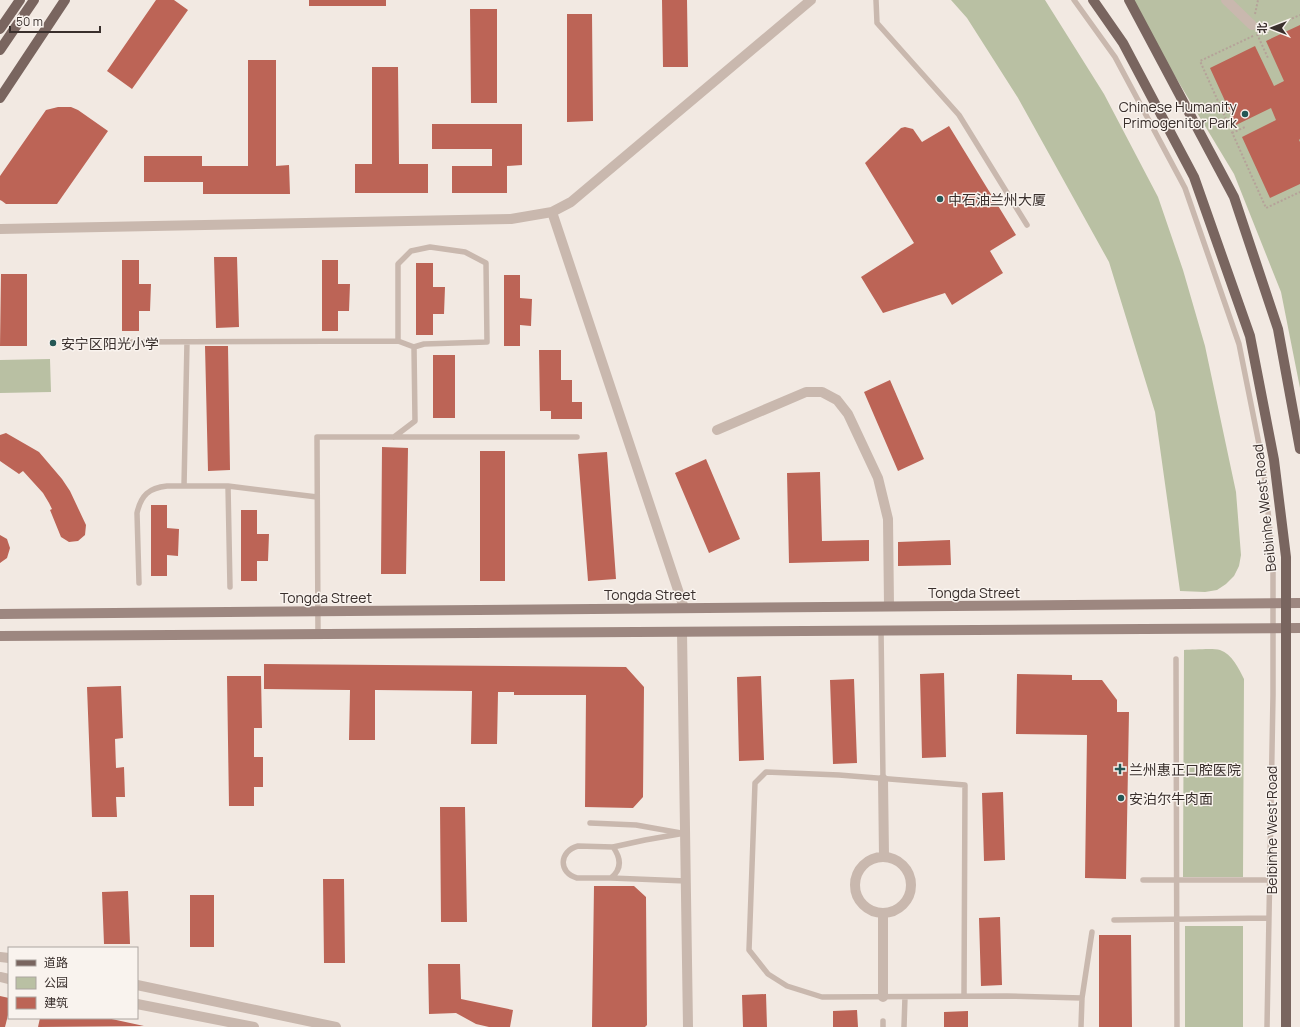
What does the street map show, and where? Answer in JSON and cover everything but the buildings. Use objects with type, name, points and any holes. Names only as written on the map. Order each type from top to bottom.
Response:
[{"type":"main road","points":[[0,29],[20,0]]},
{"type":"main road","points":[[1,49],[34,0]]},
{"type":"main road","points":[[0,98],[65,0]]},
{"type":"main road","name":"Beibinhe West Road","points":[[1093,0],[1123,42],[1194,176],[1250,336],[1274,460],[1286,557],[1286,1027]]},
{"type":"main road","points":[[1129,0],[1234,197],[1278,329],[1300,449]]},
{"type":"main road","name":"Tongda Street","points":[[0,614],[1300,603]]},
{"type":"main road","points":[[0,636],[1300,628]]},
{"type":"street","points":[[0,229],[511,219],[552,212],[571,202],[811,0]]},
{"type":"street","points":[[1226,0],[1252,25]]},
{"type":"street","points":[[552,212],[684,608]]},
{"type":"street","points":[[717,430],[806,392],[822,392],[837,400],[848,414],[878,478],[888,519],[889,606]]},
{"type":"street","points":[[682,632],[688,1027]]},
{"type":"street","points":[[883,779],[884,856]]},
{"type":"street","points":[[884,856],[895,858],[904,865],[910,874],[912,885],[910,896],[903,906],[894,912],[883,914],[872,911],[863,905],[857,895],[855,884],[857,873],[864,864],[873,858],[884,856]]},
{"type":"street","points":[[883,914],[883,997]]},
{"type":"street","points":[[138,985],[336,1027]]},
{"type":"street","points":[[138,1004],[254,1027]]},
{"type":"lane","points":[[876,0],[877,23],[959,115],[1027,224]]},
{"type":"lane","points":[[1074,0],[1115,57],[1184,188],[1239,344],[1263,464],[1273,559],[1273,695],[1267,1027]]},
{"type":"lane","points":[[125,342],[398,341],[414,347],[424,344],[487,342],[486,263],[465,252],[430,247],[411,251],[398,264],[398,341]]},
{"type":"lane","points":[[184,486],[187,342]]},
{"type":"lane","points":[[394,437],[415,421],[414,347]]},
{"type":"lane","points":[[318,634],[318,437],[577,437]]},
{"type":"lane","points":[[228,486],[230,587]]},
{"type":"lane","points":[[139,583],[137,513],[139,504],[143,497],[158,487],[228,486],[318,497]]},
{"type":"lane","points":[[881,630],[883,779]]},
{"type":"lane","points":[[1176,659],[1177,1027]]},
{"type":"lane","points":[[964,996],[965,786],[839,775],[766,772],[755,783],[750,950],[768,974],[787,986],[822,997],[1007,996],[1082,998]]},
{"type":"lane","points":[[590,823],[636,825],[685,833]]},
{"type":"lane","points":[[685,833],[613,847],[573,847],[568,851],[563,860],[565,870],[572,877],[577,878],[686,881]]},
{"type":"lane","points":[[611,878],[617,871],[620,863],[619,857],[613,847]]},
{"type":"lane","points":[[1143,880],[1269,880]]},
{"type":"lane","points":[[1114,920],[1269,918]]},
{"type":"lane","points":[[1081,1027],[1082,998],[1092,932]]},
{"type":"lane","points":[[904,1027],[905,997]]},
{"type":"path","points":[[1300,15],[1200,61],[1266,208],[1300,192]]},
{"type":"path","points":[[1252,25],[1268,58]]},
{"type":"path","points":[[1232,133],[1245,127]]},
{"type":"green space","points":[[951,0],[1045,0],[1104,94],[1158,197],[1183,270],[1205,346],[1236,492],[1241,555],[1239,566],[1234,576],[1217,590],[1205,592],[1180,591],[1155,412],[1109,262],[1018,98],[967,18]]},
{"type":"green space","points":[[1129,0],[1300,0],[1300,388],[1281,292],[1234,174]]},
{"type":"green space","points":[[50,359],[51,392],[0,393],[0,360]]},
{"type":"green space","points":[[1184,650],[1220,650],[1235,662],[1244,679],[1243,877],[1183,877]]},
{"type":"green space","points":[[1185,926],[1243,926],[1243,1027],[1185,1027]]},
{"type":"place","name":"Chinese Humanity Primogenitor Park","points":[[1245,114]]},
{"type":"place","name":"中石油兰州大厦","points":[[940,199]]},
{"type":"place","name":"安宁区阳光小学","points":[[53,343]]},
{"type":"place","name":"兰州惠正口腔医院","points":[[1120,769]]},
{"type":"place","name":"安泊尔牛肉面","points":[[1121,798]]}]
